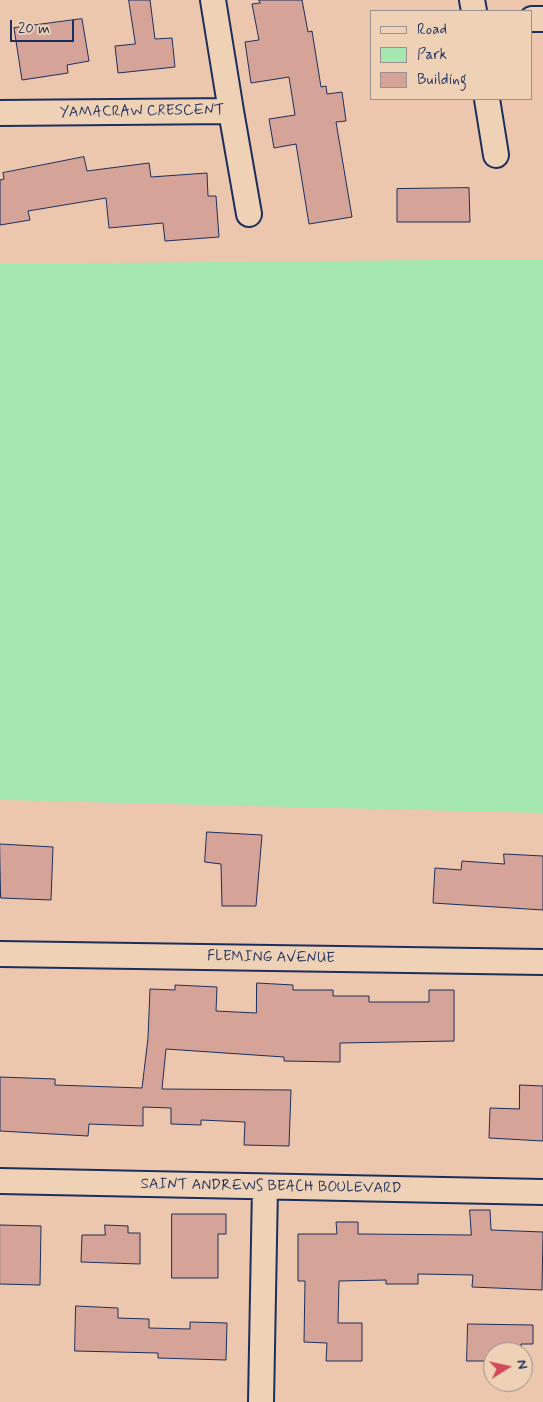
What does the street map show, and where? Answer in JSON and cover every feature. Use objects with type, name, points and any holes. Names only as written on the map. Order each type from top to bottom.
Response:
[{"type":"street","name":"YAMACRAW CRESCENT","points":[[0,113],[231,111],[212,0]]},
{"type":"street","points":[[488,100],[496,155]]},
{"type":"street","points":[[231,111],[249,214]]},
{"type":"street","name":"FLEMING AVENUE","points":[[0,954],[543,962]]},
{"type":"street","name":"SAINT ANDREWS BEACH BOULEVARD","points":[[0,1181],[543,1192]]},
{"type":"street","points":[[261,1402],[265,1186]]},
{"type":"green space","points":[[543,259],[543,813],[0,800],[0,264]]},
{"type":"building","points":[[129,0],[150,0],[155,39],[172,38],[175,67],[118,73],[115,46],[135,44]]},
{"type":"building","points":[[259,0],[302,0],[308,32],[312,31],[321,87],[326,86],[327,94],[342,92],[346,121],[336,122],[352,217],[309,224],[296,144],[274,148],[269,119],[295,115],[289,77],[251,83],[245,42],[259,40],[252,4],[260,3]]},
{"type":"building","points":[[82,19],[89,61],[67,65],[68,73],[22,80],[14,28]]},
{"type":"building","points":[[84,157],[87,171],[149,163],[151,177],[207,173],[208,196],[216,196],[219,237],[165,241],[163,223],[109,228],[106,198],[28,211],[30,220],[0,225],[0,180],[4,179],[3,173]]},
{"type":"building","points":[[469,188],[470,222],[397,222],[397,189]]},
{"type":"building","points":[[207,832],[262,835],[256,906],[222,906],[221,864],[205,862]]},
{"type":"building","points":[[0,844],[53,847],[51,900],[1,898]]},
{"type":"building","points":[[504,854],[543,856],[543,910],[433,903],[435,868],[461,870],[462,861],[504,864]]},
{"type":"building","points":[[257,983],[293,985],[293,990],[333,990],[333,996],[369,996],[369,1002],[429,1002],[429,990],[454,990],[454,1041],[340,1043],[340,1062],[284,1061],[284,1057],[166,1049],[162,1089],[291,1090],[289,1146],[244,1145],[245,1122],[201,1120],[201,1125],[171,1124],[171,1108],[143,1107],[143,1126],[89,1124],[88,1136],[0,1131],[0,1077],[55,1079],[55,1085],[142,1088],[148,1038],[150,989],[175,990],[175,985],[217,987],[216,1011],[256,1013]]},
{"type":"building","points":[[520,1085],[543,1086],[543,1141],[489,1138],[490,1108],[519,1109]]},
{"type":"building","points":[[470,1210],[490,1210],[491,1230],[543,1232],[542,1290],[472,1287],[473,1275],[418,1274],[418,1284],[386,1284],[386,1280],[339,1281],[338,1323],[362,1323],[362,1361],[326,1361],[327,1343],[304,1342],[305,1281],[298,1281],[298,1234],[337,1234],[336,1222],[358,1222],[358,1234],[471,1235]]},
{"type":"building","points":[[172,1214],[226,1214],[226,1234],[218,1234],[218,1278],[172,1278]]},
{"type":"building","points":[[0,1225],[41,1226],[40,1285],[0,1284]]},
{"type":"building","points":[[105,1225],[128,1226],[128,1233],[140,1233],[140,1264],[81,1262],[82,1235],[105,1235]]},
{"type":"building","points":[[76,1306],[118,1308],[118,1318],[149,1319],[149,1328],[190,1329],[190,1322],[227,1323],[226,1360],[158,1358],[158,1353],[75,1351]]},
{"type":"building","points":[[468,1324],[533,1325],[533,1342],[483,1342],[483,1361],[467,1361]]}]
